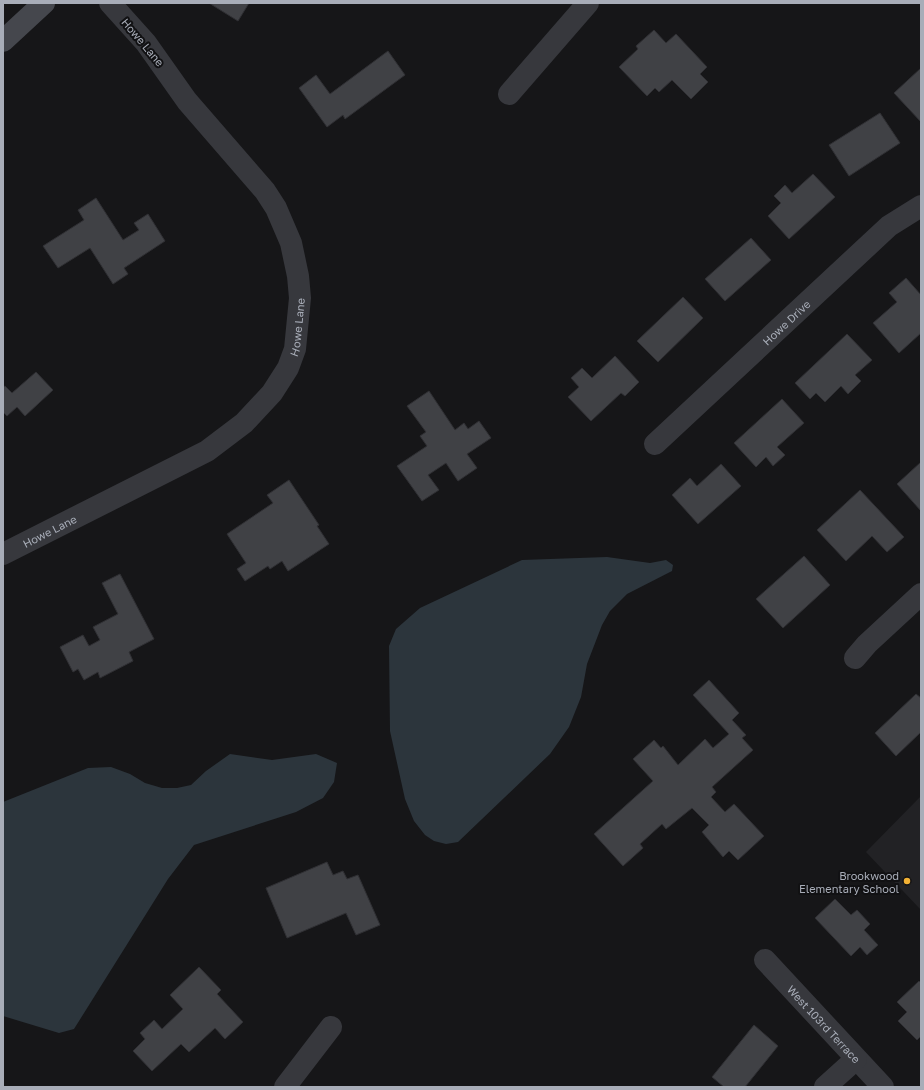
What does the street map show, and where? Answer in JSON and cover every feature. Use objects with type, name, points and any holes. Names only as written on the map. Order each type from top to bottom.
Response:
[{"type":"main road","points":[[3,41],[44,3]]},
{"type":"street","name":"Howe Lane","points":[[3,554],[207,451],[244,423],[272,393],[288,368],[295,349],[300,298],[298,276],[291,243],[276,208],[265,191],[187,101],[146,43],[110,3]]},
{"type":"street","points":[[509,94],[588,3]]},
{"type":"street","name":"Howe Drive","points":[[655,444],[889,226],[921,206]]},
{"type":"street","points":[[855,658],[867,644],[921,594]]},
{"type":"street","name":"West 103rd Terrace","points":[[765,960],[883,1087]]},
{"type":"street","points":[[285,1087],[331,1027]]},
{"type":"street","points":[[825,1087],[856,1058]]},
{"type":"shaded area","points":[[607,557],[650,563],[666,560],[673,565],[672,571],[627,594],[610,611],[602,625],[587,664],[581,697],[569,727],[550,754],[458,842],[446,844],[434,841],[425,835],[414,821],[405,799],[390,731],[389,646],[396,629],[420,608],[522,560]]},
{"type":"shaded area","points":[[230,754],[272,760],[316,754],[337,763],[334,782],[323,798],[296,812],[194,845],[168,879],[74,1029],[59,1033],[3,1016],[3,802],[88,768],[111,767],[130,774],[145,783],[162,788],[177,788],[191,785],[206,771]]},
{"type":"shaded area","name":"Brookwood Elementary School","points":[[921,796],[921,910],[866,852]]},
{"type":"building","points":[[209,3],[249,3],[238,21]]},
{"type":"building","points":[[654,30],[666,43],[676,34],[707,67],[700,74],[708,82],[691,99],[672,80],[659,92],[655,88],[647,96],[619,67],[638,49],[636,46]]},
{"type":"building","points":[[388,51],[405,75],[345,119],[343,115],[327,127],[299,88],[316,75],[330,94]]},
{"type":"building","points":[[921,68],[921,122],[894,93]]},
{"type":"building","points":[[880,113],[900,143],[849,176],[829,145]]},
{"type":"building","points":[[813,174],[835,197],[789,239],[768,216],[781,203],[774,196],[785,185],[792,193]]},
{"type":"building","points":[[96,198],[123,240],[139,230],[134,223],[148,214],[165,241],[124,268],[128,274],[113,284],[90,248],[58,268],[43,246],[84,220],[78,210]]},
{"type":"building","points":[[751,238],[771,260],[725,301],[705,279]]},
{"type":"building","points":[[906,278],[921,295],[921,333],[899,353],[873,323],[897,302],[889,293]]},
{"type":"building","points":[[683,297],[703,318],[658,362],[637,341]]},
{"type":"building","points":[[847,334],[872,360],[855,375],[861,381],[848,394],[841,386],[825,402],[816,393],[810,399],[795,383]]},
{"type":"building","points":[[615,356],[639,382],[625,396],[621,393],[591,421],[568,397],[579,387],[571,378],[582,368],[592,378]]},
{"type":"building","points":[[36,372],[53,390],[25,416],[17,407],[7,416],[3,412],[3,387],[5,386],[12,393]]},
{"type":"building","points":[[429,391],[455,430],[464,423],[468,429],[479,421],[491,438],[467,454],[477,468],[458,481],[446,463],[428,475],[439,490],[422,501],[397,466],[427,446],[420,436],[426,432],[407,406]]},
{"type":"building","points":[[782,399],[804,423],[777,447],[785,455],[773,466],[766,457],[756,467],[734,443]]},
{"type":"building","points":[[921,462],[921,511],[897,484]]},
{"type":"building","points":[[721,464],[741,486],[698,524],[672,495],[690,478],[697,486]]},
{"type":"building","points":[[289,480],[319,525],[317,526],[329,544],[288,571],[282,561],[270,569],[268,566],[245,581],[237,569],[246,563],[227,534],[273,503],[267,495]]},
{"type":"building","points":[[860,490],[904,537],[887,552],[872,536],[846,561],[817,530]]},
{"type":"building","points":[[804,556],[830,585],[783,628],[756,599]]},
{"type":"building","points":[[120,574],[154,639],[129,652],[133,661],[100,678],[98,672],[84,680],[78,669],[73,672],[60,647],[83,635],[89,646],[100,640],[93,627],[118,614],[102,583]]},
{"type":"building","points":[[709,680],[739,713],[732,720],[746,735],[742,738],[753,750],[712,787],[716,792],[711,797],[725,812],[734,804],[764,836],[738,860],[729,851],[723,857],[702,832],[709,825],[692,808],[666,829],[662,824],[640,844],[643,848],[623,866],[594,834],[653,781],[633,759],[654,740],[661,748],[663,746],[678,765],[705,739],[713,748],[729,734],[693,695]]},
{"type":"building","points":[[916,694],[921,698],[921,732],[896,756],[875,733]]},
{"type":"building","points":[[327,862],[333,875],[343,871],[347,879],[358,875],[380,925],[356,935],[346,913],[287,938],[266,888]]},
{"type":"building","points":[[835,899],[851,915],[857,910],[870,924],[864,930],[878,945],[867,955],[860,947],[851,956],[815,918]]},
{"type":"building","points":[[199,967],[221,990],[217,994],[243,1022],[225,1039],[215,1028],[189,1052],[181,1044],[152,1071],[133,1051],[145,1039],[140,1033],[154,1020],[162,1029],[183,1009],[170,995]]},
{"type":"building","points":[[919,981],[921,983],[921,1036],[917,1040],[898,1021],[907,1012],[897,1002]]},
{"type":"building","points":[[754,1025],[778,1046],[745,1087],[724,1087],[712,1077]]},
{"type":"place","name":"Brookwood Elementary School","points":[[907,881]]}]
